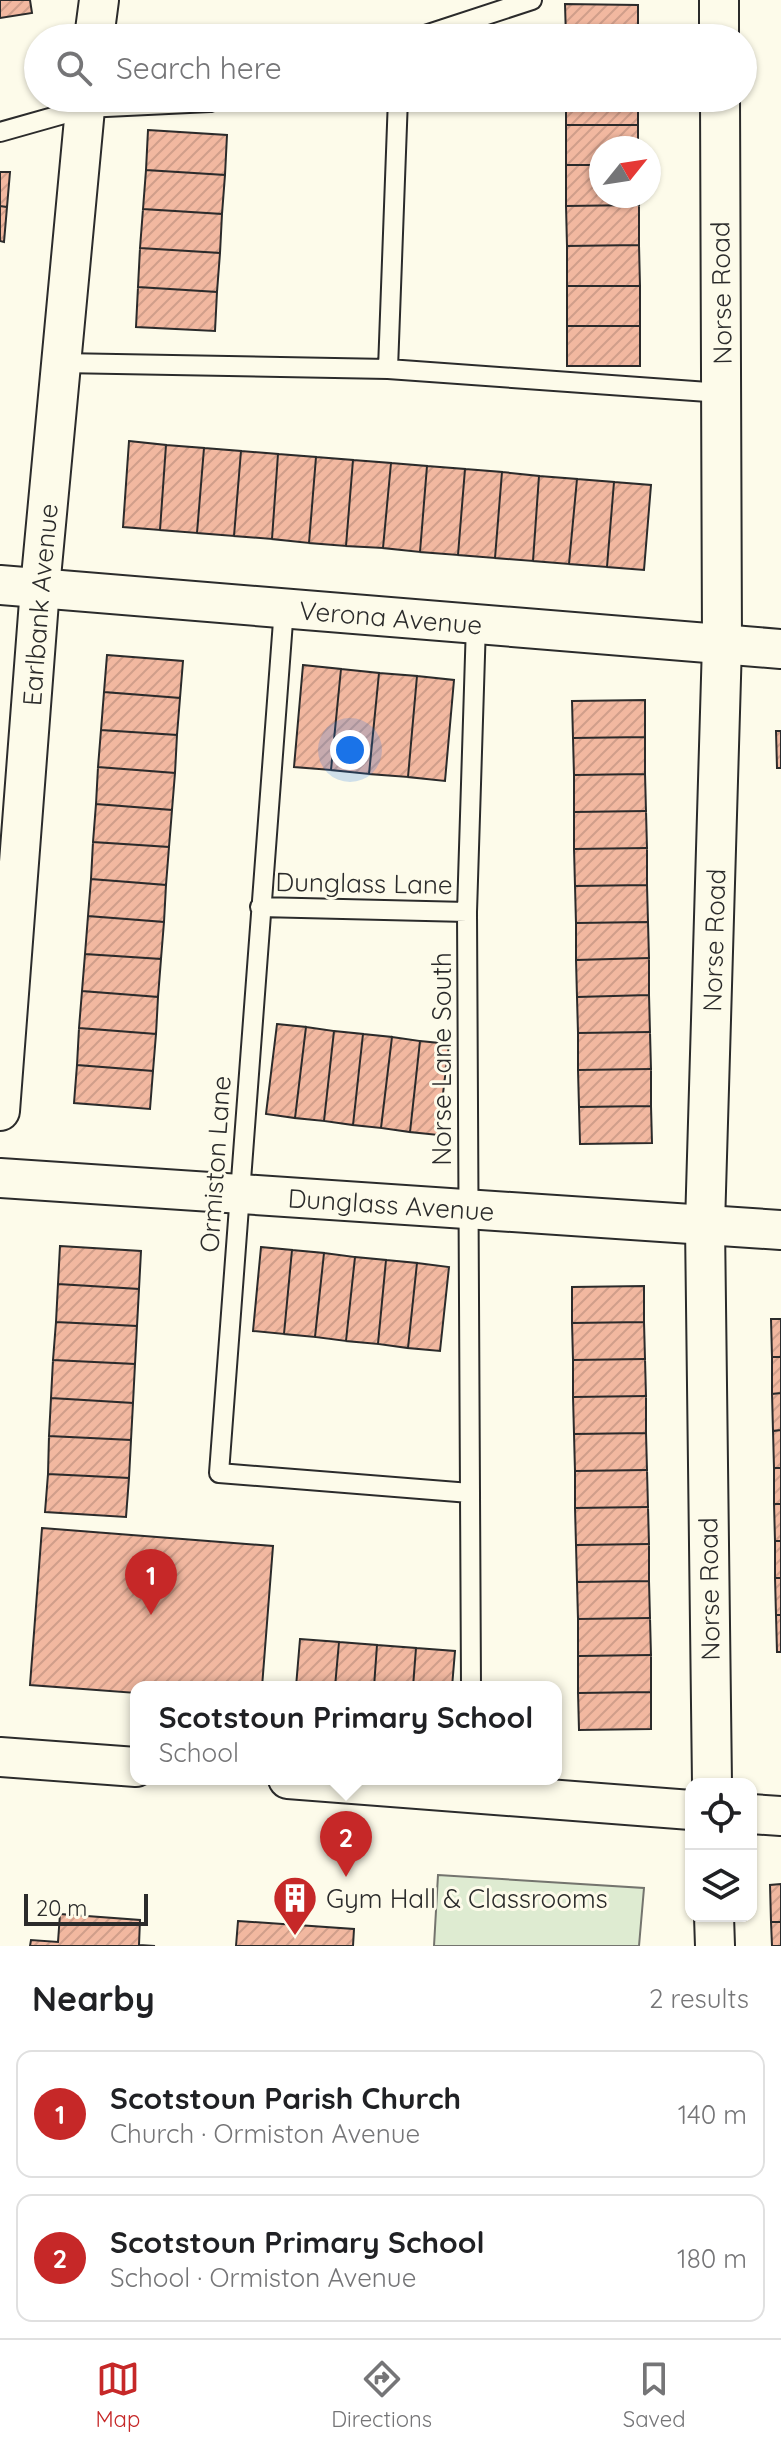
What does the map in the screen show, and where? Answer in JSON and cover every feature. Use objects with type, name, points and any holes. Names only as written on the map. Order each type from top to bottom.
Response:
[{"type":"street","points":[[96,24],[99,0]]},
{"type":"street","points":[[719,0],[719,24]]},
{"type":"street","name":"Earlbank Avenue","points":[[0,1111],[40,588],[84,112]]},
{"type":"street","name":"Norse Road","points":[[712,1778],[705,1225],[722,644],[720,112]]},
{"type":"street","name":"Verona Avenue","points":[[0,585],[781,649]]},
{"type":"street","name":"Dunglass Avenue","points":[[0,1178],[781,1230]]},
{"type":"street","points":[[0,1757],[130,1767]]},
{"type":"street","points":[[446,1785],[685,1809]]},
{"type":"street","points":[[757,1814],[781,1816]]},
{"type":"street","points":[[714,1922],[715,1946]]},
{"type":"lane","points":[[459,24],[532,0]]},
{"type":"lane","points":[[0,132],[59,112]]},
{"type":"lane","points":[[388,369],[397,112]]},
{"type":"lane","points":[[61,363],[388,369],[722,393]]},
{"type":"lane","name":"Ormiston Lane","points":[[284,608],[219,1473],[470,1493]]},
{"type":"lane","name":"Norse Lane South","points":[[471,1681],[467,912],[476,624]]},
{"type":"lane","name":"Dunglass Lane","points":[[260,907],[467,912]]},
{"type":"green space","points":[[438,1875],[644,1888],[639,1946],[434,1946]]},
{"type":"building","points":[[0,0],[30,0],[32,13],[0,18]]},
{"type":"building","points":[[565,4],[638,5],[638,24],[566,24]]},
{"type":"building","points":[[566,112],[638,112],[638,125],[566,125]]},
{"type":"building","points":[[566,125],[638,125],[638,136],[589,136],[589,165],[566,165]]},
{"type":"building","points":[[148,130],[227,135],[225,175],[146,170]]},
{"type":"building","points":[[566,165],[589,165],[589,206],[566,206]]},
{"type":"building","points":[[146,170],[225,175],[222,214],[143,209]]},
{"type":"building","points":[[0,172],[10,172],[7,207],[0,206]]},
{"type":"building","points":[[0,206],[7,207],[4,242],[0,241]]},
{"type":"building","points":[[566,206],[639,208],[639,245],[567,246]]},
{"type":"building","points":[[143,209],[222,214],[220,253],[140,248]]},
{"type":"building","points":[[639,245],[640,286],[567,286],[567,246]]},
{"type":"building","points":[[140,248],[220,253],[217,292],[138,287]]},
{"type":"building","points":[[567,286],[640,286],[640,326],[567,326]]},
{"type":"building","points":[[138,287],[217,292],[215,331],[136,327]]},
{"type":"building","points":[[567,326],[640,326],[640,366],[567,366]]},
{"type":"building","points":[[129,441],[166,445],[160,530],[123,527]]},
{"type":"building","points":[[166,445],[204,448],[197,533],[160,530]]},
{"type":"building","points":[[204,448],[241,451],[234,536],[197,533]]},
{"type":"building","points":[[241,451],[278,454],[272,539],[234,536]]},
{"type":"building","points":[[278,454],[316,457],[309,543],[272,539]]},
{"type":"building","points":[[316,457],[353,460],[346,546],[309,543]]},
{"type":"building","points":[[353,460],[391,463],[383,548],[346,546]]},
{"type":"building","points":[[391,463],[427,466],[420,552],[383,548]]},
{"type":"building","points":[[427,466],[465,469],[458,555],[420,552]]},
{"type":"building","points":[[465,469],[502,472],[495,558],[458,555]]},
{"type":"building","points":[[502,472],[539,476],[533,561],[495,558]]},
{"type":"building","points":[[539,476],[577,479],[569,564],[533,561]]},
{"type":"building","points":[[577,479],[614,482],[607,567],[569,564]]},
{"type":"building","points":[[614,482],[651,485],[644,570],[607,567]]},
{"type":"building","points":[[107,655],[183,661],[180,698],[104,692]]},
{"type":"building","points":[[303,665],[341,669],[331,770],[294,767]]},
{"type":"building","points":[[341,669],[379,673],[369,774],[331,770]]},
{"type":"building","points":[[379,673],[417,676],[408,777],[369,774]]},
{"type":"building","points":[[417,676],[454,680],[445,781],[408,777]]},
{"type":"building","points":[[104,692],[180,698],[177,735],[101,730]]},
{"type":"building","points":[[645,700],[645,737],[573,738],[572,701]]},
{"type":"building","points":[[101,730],[177,735],[175,773],[98,767]]},
{"type":"building","points":[[776,731],[781,731],[781,768],[777,768]]},
{"type":"building","points":[[645,737],[645,774],[574,775],[573,738]]},
{"type":"building","points":[[98,767],[175,773],[172,810],[96,804]]},
{"type":"building","points":[[645,774],[646,811],[574,812],[574,775]]},
{"type":"building","points":[[96,804],[172,810],[169,847],[93,842]]},
{"type":"building","points":[[646,811],[647,848],[574,849],[574,812]]},
{"type":"building","points":[[93,842],[169,847],[166,885],[91,879]]},
{"type":"building","points":[[647,848],[647,885],[575,886],[574,849]]},
{"type":"building","points":[[91,879],[166,885],[164,922],[88,916]]},
{"type":"building","points":[[647,885],[648,922],[576,923],[575,886]]},
{"type":"building","points":[[88,916],[164,922],[161,959],[85,954]]},
{"type":"building","points":[[648,922],[649,958],[576,960],[576,923]]},
{"type":"building","points":[[85,954],[161,959],[158,997],[82,991]]},
{"type":"building","points":[[649,958],[649,995],[577,997],[576,960]]},
{"type":"building","points":[[82,991],[158,997],[156,1034],[79,1028]]},
{"type":"building","points":[[649,995],[650,1032],[578,1033],[577,997]]},
{"type":"building","points":[[277,1024],[306,1027],[295,1118],[266,1114]]},
{"type":"building","points":[[306,1027],[334,1031],[324,1121],[295,1118]]},
{"type":"building","points":[[79,1028],[156,1034],[153,1071],[77,1065]]},
{"type":"building","points":[[334,1031],[363,1034],[353,1125],[324,1121]]},
{"type":"building","points":[[650,1032],[651,1069],[578,1070],[578,1033]]},
{"type":"building","points":[[363,1034],[392,1037],[381,1128],[353,1125]]},
{"type":"building","points":[[392,1037],[420,1041],[410,1132],[381,1128]]},
{"type":"building","points":[[420,1041],[449,1044],[438,1135],[410,1132]]},
{"type":"building","points":[[77,1065],[153,1071],[150,1109],[74,1103]]},
{"type":"building","points":[[651,1069],[651,1106],[579,1107],[578,1070]]},
{"type":"building","points":[[651,1106],[652,1143],[580,1144],[579,1107]]},
{"type":"building","points":[[60,1246],[141,1251],[139,1289],[58,1284]]},
{"type":"building","points":[[261,1247],[292,1250],[284,1334],[253,1331]]},
{"type":"building","points":[[292,1250],[324,1253],[315,1337],[284,1334]]},
{"type":"building","points":[[324,1253],[355,1257],[346,1341],[315,1337]]},
{"type":"building","points":[[355,1257],[386,1260],[378,1344],[346,1341]]},
{"type":"building","points":[[386,1260],[417,1263],[408,1348],[378,1344]]},
{"type":"building","points":[[417,1263],[449,1267],[440,1351],[408,1348]]},
{"type":"building","points":[[58,1284],[139,1289],[137,1326],[56,1322]]},
{"type":"building","points":[[644,1286],[644,1322],[572,1323],[572,1287]]},
{"type":"building","points":[[771,1319],[781,1319],[781,1357],[772,1357]]},
{"type":"building","points":[[56,1322],[137,1326],[135,1364],[53,1360]]},
{"type":"building","points":[[644,1322],[645,1359],[573,1360],[572,1323]]},
{"type":"building","points":[[772,1357],[781,1357],[781,1393],[772,1394]]},
{"type":"building","points":[[645,1359],[646,1396],[573,1397],[573,1360]]},
{"type":"building","points":[[53,1360],[135,1364],[133,1403],[51,1398]]},
{"type":"building","points":[[781,1393],[781,1430],[773,1431],[772,1394]]},
{"type":"building","points":[[646,1396],[646,1433],[574,1434],[573,1397]]},
{"type":"building","points":[[51,1398],[133,1403],[131,1440],[49,1436]]},
{"type":"building","points":[[781,1430],[781,1468],[774,1468],[773,1431]]},
{"type":"building","points":[[646,1433],[647,1470],[575,1471],[574,1434]]},
{"type":"building","points":[[49,1436],[131,1440],[129,1478],[48,1474]]},
{"type":"building","points":[[774,1468],[781,1468],[781,1504],[774,1504]]},
{"type":"building","points":[[647,1470],[648,1507],[575,1508],[575,1471]]},
{"type":"building","points":[[48,1474],[129,1478],[126,1517],[45,1512]]},
{"type":"building","points":[[774,1504],[781,1504],[781,1541],[775,1541]]},
{"type":"building","points":[[648,1507],[649,1544],[576,1545],[575,1508]]},
{"type":"building","points":[[42,1528],[273,1546],[262,1681],[130,1681],[130,1693],[30,1685]]},
{"type":"building","points":[[775,1541],[781,1541],[781,1578],[775,1578]]},
{"type":"building","points":[[649,1544],[649,1581],[577,1582],[576,1545]]},
{"type":"building","points":[[775,1578],[781,1578],[781,1615],[776,1615]]},
{"type":"building","points":[[649,1581],[650,1618],[578,1619],[577,1582]]},
{"type":"building","points":[[776,1615],[781,1615],[781,1652],[777,1652]]},
{"type":"building","points":[[650,1618],[651,1655],[578,1656],[578,1619]]},
{"type":"building","points":[[300,1639],[339,1642],[336,1681],[296,1681]]},
{"type":"building","points":[[339,1642],[377,1645],[374,1681],[336,1681]]},
{"type":"building","points":[[377,1645],[416,1648],[413,1681],[374,1681]]},
{"type":"building","points":[[416,1648],[455,1651],[452,1681],[413,1681]]},
{"type":"building","points":[[651,1655],[651,1692],[578,1693],[578,1656]]},
{"type":"building","points":[[651,1692],[651,1729],[579,1730],[578,1693]]},
{"type":"building","points":[[781,1884],[781,1922],[771,1922],[770,1885]]},
{"type":"building","points":[[60,1914],[140,1920],[139,1945],[155,1946],[30,1946],[31,1940],[58,1942]]},
{"type":"building","name":"Gym Hall & Classrooms","points":[[238,1921],[354,1929],[353,1946],[236,1946]]},
{"type":"building","points":[[771,1922],[781,1922],[781,1946],[772,1946]]},
{"type":"place","name":"Scotstoun Parish Church","points":[[151,1615]]},
{"type":"place","name":"Scotstoun Primary School","points":[[346,1877]]},
{"type":"place","name":"Gym Hall & Classrooms","points":[[295,1937]]}]
